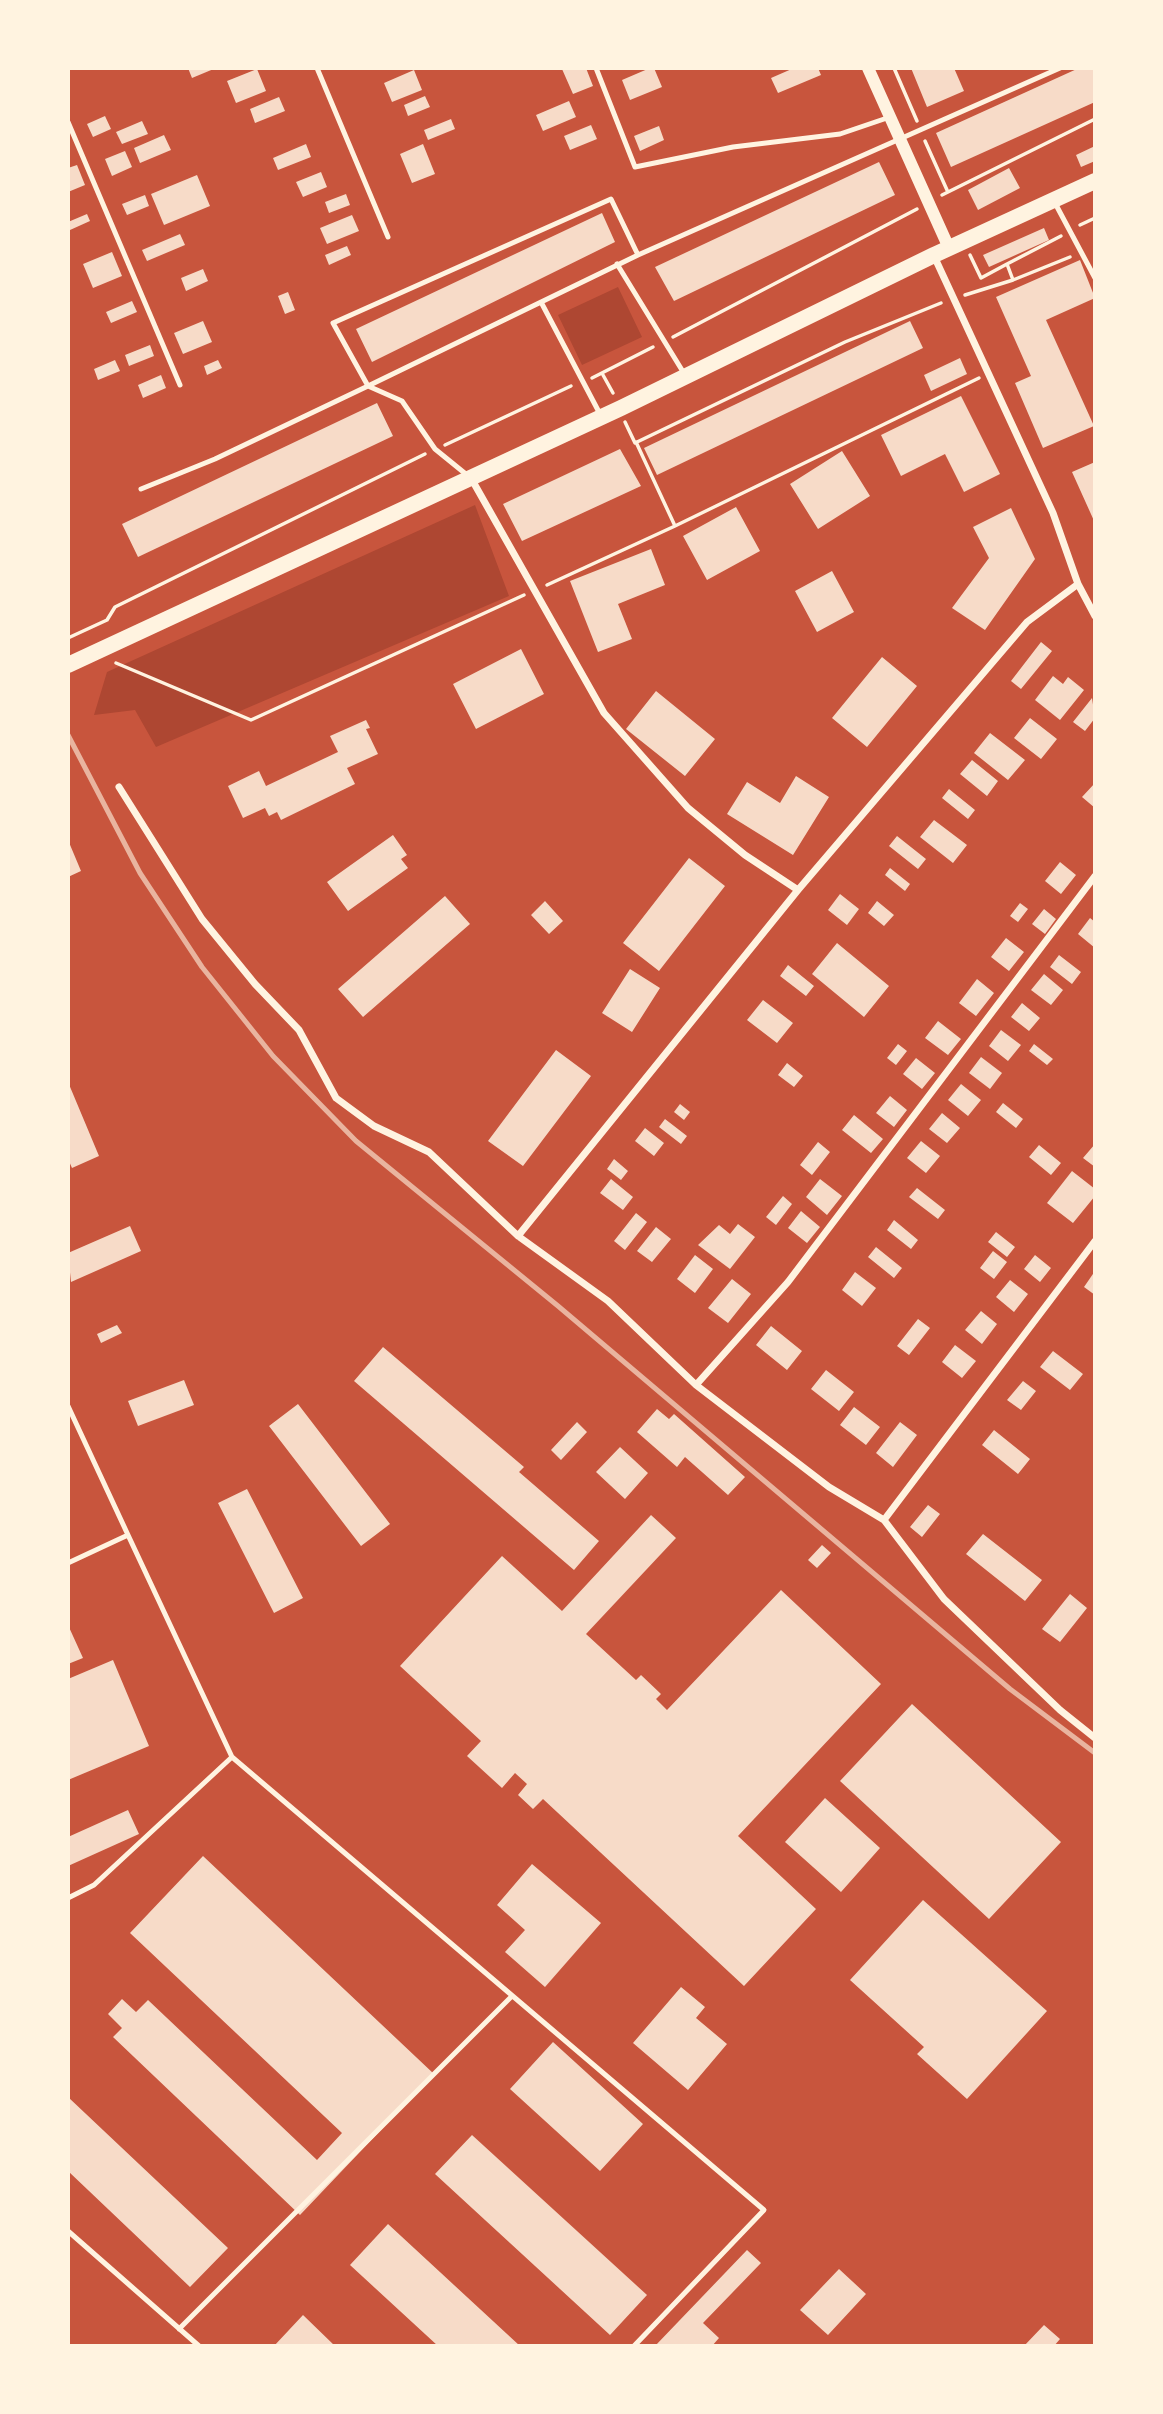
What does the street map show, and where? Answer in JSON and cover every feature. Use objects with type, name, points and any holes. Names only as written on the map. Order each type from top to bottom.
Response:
[{"type":"main road","points":[[68,665],[621,408],[948,248],[1095,181]]},
{"type":"street","points":[[868,68],[948,248],[955,298],[1053,513],[1078,584],[1095,616]]},
{"type":"street","points":[[470,478],[604,713],[688,808],[745,855],[798,890]]},
{"type":"street","points":[[518,1236],[798,890],[1027,622],[1078,584]]},
{"type":"street","points":[[119,787],[202,919],[255,984],[299,1030],[336,1098],[374,1126],[429,1152],[518,1236],[608,1301],[696,1385],[829,1487],[884,1520],[944,1599],[1060,1710],[1095,1738]]},
{"type":"street","points":[[696,1385],[788,1282],[1095,876]]},
{"type":"street","points":[[884,1520],[1095,1241]]},
{"type":"lane","points":[[317,68],[388,237]]},
{"type":"lane","points":[[596,68],[635,167],[733,147],[840,134],[890,117]]},
{"type":"lane","points":[[141,489],[215,459],[638,254],[1060,68]]},
{"type":"lane","points":[[68,122],[180,385]]},
{"type":"lane","points":[[470,478],[435,449],[402,401],[368,386],[333,323],[611,199],[638,254]]},
{"type":"lane","points":[[1053,200],[1095,278]]},
{"type":"lane","points":[[617,264],[685,376]]},
{"type":"lane","points":[[541,302],[602,416]]},
{"type":"lane","points":[[68,1406],[232,1757],[764,2210],[634,2346]]},
{"type":"lane","points":[[68,1563],[128,1535]]},
{"type":"lane","points":[[68,1898],[94,1885],[232,1757]]},
{"type":"lane","points":[[179,2329],[512,1996]]},
{"type":"lane","points":[[68,2231],[199,2346]]},
{"type":"path","points":[[941,196],[946,206]]},
{"type":"path","points":[[948,248],[981,278],[1095,218]]},
{"type":"path","points":[[636,442],[845,342],[955,298],[1013,280],[1081,253]]},
{"type":"path","points":[[1007,264],[1013,280]]},
{"type":"path","points":[[603,374],[675,526]]},
{"type":"shaded area","points":[[618,287],[642,337],[582,365],[558,315]]},
{"type":"shaded area","points":[[475,505],[509,596],[156,747],[135,710],[94,715],[107,672]]},
{"type":"building","points":[[188,68],[216,68],[192,78]]},
{"type":"building","points":[[586,68],[593,86],[573,94],[562,69]]},
{"type":"building","points":[[654,68],[662,87],[630,100],[622,80]]},
{"type":"building","points":[[794,68],[818,68],[821,75],[778,93],[771,78]]},
{"type":"building","points":[[911,68],[954,68],[964,91],[927,107]]},
{"type":"building","points":[[1079,68],[1095,68],[1095,102],[951,167],[936,133]]},
{"type":"building","points":[[257,69],[266,91],[236,103],[227,81]]},
{"type":"building","points":[[414,70],[422,90],[392,102],[384,83]]},
{"type":"building","points":[[425,96],[430,107],[408,116],[404,105]]},
{"type":"building","points":[[279,97],[285,111],[255,123],[250,109]]},
{"type":"building","points":[[569,101],[576,117],[543,131],[536,115]]},
{"type":"building","points":[[105,116],[111,129],[93,137],[87,124]]},
{"type":"building","points":[[451,119],[455,129],[428,140],[424,130]]},
{"type":"building","points":[[142,121],[148,134],[122,144],[116,132]]},
{"type":"building","points":[[591,125],[597,139],[570,150],[564,136]]},
{"type":"building","points":[[659,126],[664,140],[640,151],[634,136]]},
{"type":"building","points":[[164,135],[171,150],[140,163],[134,148]]},
{"type":"building","points":[[306,144],[311,157],[278,170],[273,158]]},
{"type":"building","points":[[423,144],[435,174],[412,183],[400,154]]},
{"type":"building","points":[[1095,146],[1095,161],[1081,167],[1076,155]]},
{"type":"building","points":[[125,151],[132,167],[112,176],[105,159]]},
{"type":"building","points":[[879,162],[895,195],[674,301],[655,267]]},
{"type":"building","points":[[77,165],[85,185],[68,192],[68,168]]},
{"type":"building","points":[[1009,168],[1020,188],[978,210],[968,190]]},
{"type":"building","points":[[321,172],[327,187],[303,197],[296,182]]},
{"type":"building","points":[[197,175],[210,206],[164,225],[151,194]]},
{"type":"building","points":[[346,194],[350,205],[329,213],[325,202]]},
{"type":"building","points":[[145,195],[149,206],[127,215],[122,204]]},
{"type":"building","points":[[602,213],[615,242],[372,362],[356,329]]},
{"type":"building","points":[[87,214],[90,221],[70,230],[68,222]]},
{"type":"building","points":[[352,215],[359,231],[327,244],[320,228]]},
{"type":"building","points":[[1044,228],[1049,240],[989,267],[983,255]]},
{"type":"building","points":[[180,234],[185,245],[147,261],[142,250]]},
{"type":"building","points":[[347,246],[351,255],[329,265],[325,255]]},
{"type":"building","points":[[112,252],[122,276],[93,288],[83,264]]},
{"type":"building","points":[[1080,260],[1095,298],[1046,320],[1094,426],[1043,448],[1015,383],[1031,376],[996,297]]},
{"type":"building","points":[[203,269],[208,281],[186,291],[181,278]]},
{"type":"building","points":[[288,292],[295,310],[285,314],[278,296]]},
{"type":"building","points":[[132,301],[137,312],[111,323],[106,312]]},
{"type":"building","points":[[203,321],[212,342],[183,354],[174,333]]},
{"type":"building","points":[[910,321],[923,348],[657,475],[644,448]]},
{"type":"building","points":[[150,345],[154,356],[129,366],[125,355]]},
{"type":"building","points":[[960,358],[967,374],[931,391],[924,375]]},
{"type":"building","points":[[115,360],[120,371],[98,380],[94,369]]},
{"type":"building","points":[[218,360],[222,368],[207,375],[204,366]]},
{"type":"building","points":[[161,375],[166,388],[143,398],[138,385]]},
{"type":"building","points":[[961,396],[1000,474],[964,492],[945,454],[901,476],[881,435]]},
{"type":"building","points":[[377,403],[393,436],[138,557],[122,524]]},
{"type":"building","points":[[620,449],[641,486],[522,541],[503,504]]},
{"type":"building","points":[[842,451],[870,496],[818,529],[790,484]]},
{"type":"building","points":[[1095,462],[1095,523],[1072,472]]},
{"type":"building","points":[[736,507],[760,551],[707,580],[683,536]]},
{"type":"building","points":[[1011,508],[1035,559],[985,630],[952,608],[989,558],[973,527]]},
{"type":"building","points":[[651,549],[665,585],[618,604],[632,639],[598,652],[570,581]]},
{"type":"building","points":[[832,571],[854,612],[817,632],[795,591]]},
{"type":"building","points":[[1041,642],[1052,651],[1021,689],[1011,681]]},
{"type":"building","points":[[521,649],[544,694],[476,729],[453,684]]},
{"type":"building","points":[[882,657],[917,686],[867,747],[832,718]]},
{"type":"building","points":[[1053,676],[1063,684],[1068,677],[1084,690],[1060,720],[1035,700]]},
{"type":"building","points":[[656,691],[715,739],[685,776],[626,729]]},
{"type":"building","points":[[1092,698],[1095,718],[1085,731],[1073,722]]},
{"type":"building","points":[[1030,718],[1057,739],[1041,759],[1014,738]]},
{"type":"building","points":[[366,720],[370,728],[366,729],[378,754],[347,768],[355,784],[281,820],[277,812],[269,816],[265,808],[243,818],[228,786],[259,771],[266,786],[338,752],[330,736]]},
{"type":"building","points":[[990,733],[1025,760],[1008,780],[974,753]]},
{"type":"building","points":[[972,760],[998,781],[987,796],[960,774]]},
{"type":"building","points":[[796,776],[829,797],[793,855],[727,814],[747,782],[780,803]]},
{"type":"building","points":[[1095,783],[1095,808],[1082,797]]},
{"type":"building","points":[[949,789],[975,810],[968,819],[942,798]]},
{"type":"building","points":[[934,820],[967,845],[953,863],[920,837]]},
{"type":"building","points":[[393,835],[407,855],[401,859],[408,868],[348,911],[327,882]]},
{"type":"building","points":[[897,836],[926,859],[918,869],[889,846]]},
{"type":"building","points":[[68,840],[81,871],[68,877]]},
{"type":"building","points":[[689,858],[725,886],[659,971],[623,943]]},
{"type":"building","points":[[1060,862],[1076,875],[1061,894],[1045,881]]},
{"type":"building","points":[[890,868],[910,884],[905,891],[885,875]]},
{"type":"building","points":[[840,894],[859,909],[847,925],[828,910]]},
{"type":"building","points":[[445,896],[470,924],[363,1017],[338,989]]},
{"type":"building","points":[[545,901],[563,921],[549,934],[531,915]]},
{"type":"building","points":[[877,901],[894,915],[884,926],[868,913]]},
{"type":"building","points":[[1020,903],[1028,909],[1018,922],[1010,916]]},
{"type":"building","points":[[1044,909],[1056,919],[1045,934],[1032,924]]},
{"type":"building","points":[[1090,918],[1095,922],[1095,948],[1078,934]]},
{"type":"building","points":[[1006,938],[1024,952],[1009,971],[991,957]]},
{"type":"building","points":[[837,943],[889,986],[864,1017],[812,974]]},
{"type":"building","points":[[1059,955],[1081,972],[1072,984],[1050,967]]},
{"type":"building","points":[[788,965],[814,986],[806,996],[780,976]]},
{"type":"building","points":[[630,969],[660,988],[632,1032],[602,1013]]},
{"type":"building","points":[[1044,974],[1063,990],[1051,1005],[1031,990]]},
{"type":"building","points":[[977,979],[994,993],[976,1016],[959,1003]]},
{"type":"building","points":[[763,1000],[793,1023],[777,1043],[747,1020]]},
{"type":"building","points":[[1022,1003],[1040,1018],[1029,1031],[1011,1017]]},
{"type":"building","points":[[938,1021],[961,1039],[948,1055],[925,1038]]},
{"type":"building","points":[[1001,1030],[1021,1045],[1008,1061],[989,1046]]},
{"type":"building","points":[[898,1044],[907,1051],[896,1065],[887,1058]]},
{"type":"building","points":[[1034,1044],[1053,1059],[1047,1065],[1029,1051]]},
{"type":"building","points":[[556,1050],[591,1076],[523,1166],[488,1141]]},
{"type":"building","points":[[981,1057],[1002,1073],[990,1089],[969,1073]]},
{"type":"building","points":[[916,1058],[935,1073],[922,1089],[903,1074]]},
{"type":"building","points":[[787,1063],[803,1076],[794,1087],[778,1075]]},
{"type":"building","points":[[68,1082],[99,1156],[72,1168],[68,1159]]},
{"type":"building","points":[[961,1084],[981,1100],[968,1116],[948,1100]]},
{"type":"building","points":[[890,1096],[907,1110],[894,1127],[876,1113]]},
{"type":"building","points":[[1003,1103],[1023,1119],[1016,1128],[996,1112]]},
{"type":"building","points":[[680,1104],[690,1112],[684,1120],[674,1112]]},
{"type":"building","points":[[942,1113],[960,1128],[947,1143],[929,1129]]},
{"type":"building","points":[[854,1115],[883,1139],[871,1153],[842,1130]]},
{"type":"building","points":[[665,1119],[687,1136],[681,1144],[659,1127]]},
{"type":"building","points":[[645,1128],[664,1143],[654,1156],[635,1141]]},
{"type":"building","points":[[921,1141],[940,1156],[926,1173],[907,1158]]},
{"type":"building","points":[[818,1142],[830,1152],[812,1175],[800,1165]]},
{"type":"building","points":[[1095,1144],[1095,1167],[1083,1158]]},
{"type":"building","points":[[1039,1145],[1061,1163],[1051,1175],[1029,1157]]},
{"type":"building","points":[[614,1159],[628,1171],[621,1180],[607,1169]]},
{"type":"building","points":[[1072,1171],[1095,1189],[1095,1196],[1073,1223],[1047,1203]]},
{"type":"building","points":[[611,1179],[633,1197],[623,1210],[600,1193]]},
{"type":"building","points":[[820,1179],[842,1196],[827,1215],[806,1197]]},
{"type":"building","points":[[917,1188],[945,1210],[938,1219],[909,1197]]},
{"type":"building","points":[[783,1196],[792,1204],[776,1225],[766,1217]]},
{"type":"building","points":[[801,1211],[820,1227],[807,1243],[788,1228]]},
{"type":"building","points":[[636,1213],[647,1222],[625,1250],[614,1241]]},
{"type":"building","points":[[894,1220],[918,1240],[911,1249],[887,1230]]},
{"type":"building","points":[[738,1224],[755,1237],[730,1269],[698,1245],[719,1225],[730,1234]]},
{"type":"building","points":[[130,1226],[141,1251],[71,1282],[68,1253]]},
{"type":"building","points":[[656,1227],[671,1239],[652,1262],[637,1251]]},
{"type":"building","points":[[996,1232],[1015,1247],[1007,1257],[988,1242]]},
{"type":"building","points":[[876,1247],[902,1268],[894,1278],[868,1257]]},
{"type":"building","points":[[993,1251],[1007,1262],[994,1279],[980,1268]]},
{"type":"building","points":[[695,1255],[713,1269],[695,1293],[677,1279]]},
{"type":"building","points":[[1035,1255],[1051,1268],[1040,1282],[1024,1269]]},
{"type":"building","points":[[1095,1271],[1095,1295],[1084,1287]]},
{"type":"building","points":[[855,1272],[876,1288],[862,1306],[842,1290]]},
{"type":"building","points":[[732,1279],[751,1294],[728,1323],[708,1308]]},
{"type":"building","points":[[1010,1280],[1028,1294],[1014,1312],[996,1297]]},
{"type":"building","points":[[981,1311],[997,1324],[982,1344],[965,1330]]},
{"type":"building","points":[[918,1319],[930,1328],[909,1355],[897,1346]]},
{"type":"building","points":[[117,1325],[122,1333],[101,1343],[97,1334]]},
{"type":"building","points":[[771,1326],[802,1351],[787,1370],[756,1345]]},
{"type":"building","points":[[955,1345],[976,1361],[962,1378],[942,1362]]},
{"type":"building","points":[[383,1347],[524,1467],[519,1472],[599,1541],[574,1570],[354,1381]]},
{"type":"building","points":[[1053,1351],[1083,1374],[1070,1390],[1040,1367]]},
{"type":"building","points":[[826,1370],[854,1392],[839,1411],[811,1389]]},
{"type":"building","points":[[184,1380],[194,1405],[138,1426],[128,1401]]},
{"type":"building","points":[[1023,1381],[1036,1391],[1021,1410],[1007,1400]]},
{"type":"building","points":[[298,1404],[390,1524],[361,1546],[269,1426]]},
{"type":"building","points":[[854,1407],[880,1427],[866,1445],[840,1425]]},
{"type":"building","points":[[657,1409],[669,1419],[674,1414],[745,1477],[728,1495],[685,1457],[677,1467],[637,1432]]},
{"type":"building","points":[[577,1422],[587,1432],[561,1460],[551,1450]]},
{"type":"building","points":[[900,1422],[917,1435],[893,1467],[876,1453]]},
{"type":"building","points":[[994,1430],[1030,1459],[1018,1474],[982,1445]]},
{"type":"building","points":[[620,1447],[648,1473],[625,1499],[596,1472]]},
{"type":"building","points":[[247,1489],[303,1598],[274,1613],[218,1503]]},
{"type":"building","points":[[928,1505],[940,1514],[922,1537],[910,1527]]},
{"type":"building","points":[[651,1515],[676,1538],[586,1634],[636,1680],[641,1675],[661,1694],[656,1699],[667,1710],[781,1590],[881,1684],[738,1836],[816,1909],[744,1986],[543,1799],[533,1809],[518,1795],[527,1784],[515,1773],[502,1788],[467,1756],[481,1741],[400,1666],[502,1556],[562,1611]]},
{"type":"building","points":[[983,1534],[1042,1580],[1025,1601],[966,1554]]},
{"type":"building","points":[[822,1545],[831,1553],[817,1568],[808,1560]]},
{"type":"building","points":[[1070,1594],[1087,1608],[1060,1642],[1042,1629]]},
{"type":"building","points":[[68,1625],[83,1658],[68,1664]]},
{"type":"building","points":[[113,1660],[149,1746],[68,1780],[68,1679]]},
{"type":"building","points":[[912,1704],[1061,1842],[989,1919],[840,1781]]},
{"type":"building","points":[[825,1798],[880,1848],[841,1892],[785,1842]]},
{"type":"building","points":[[128,1810],[139,1834],[68,1866],[68,1837]]},
{"type":"building","points":[[203,1856],[434,2074],[300,2215],[113,2037],[122,2028],[108,2014],[122,1999],[136,2012],[148,2000],[317,2160],[342,2133],[130,1933]]},
{"type":"building","points":[[532,1864],[601,1923],[545,1987],[505,1952],[525,1930],[497,1905]]},
{"type":"building","points":[[923,1900],[1047,2011],[967,2099],[917,2054],[924,2047],[850,1980]]},
{"type":"building","points":[[681,1987],[705,2007],[696,2018],[727,2044],[688,2090],[633,2043]]},
{"type":"building","points":[[553,2042],[643,2124],[600,2171],[510,2089]]},
{"type":"building","points":[[68,2097],[228,2248],[190,2287],[68,2171]]},
{"type":"building","points":[[472,2135],[647,2295],[610,2335],[435,2174]]},
{"type":"building","points":[[388,2224],[520,2346],[438,2346],[350,2265]]},
{"type":"building","points":[[747,2250],[761,2263],[703,2323],[719,2338],[712,2346],[655,2346]]},
{"type":"building","points":[[839,2269],[866,2294],[828,2335],[800,2310]]},
{"type":"building","points":[[303,2315],[335,2346],[274,2346]]},
{"type":"building","points":[[1044,2325],[1060,2339],[1054,2346],[1024,2346]]},
{"type":"railway","points":[[68,735],[140,873],[202,967],[273,1056],[356,1141],[558,1306],[1010,1689],[1095,1753]]}]
